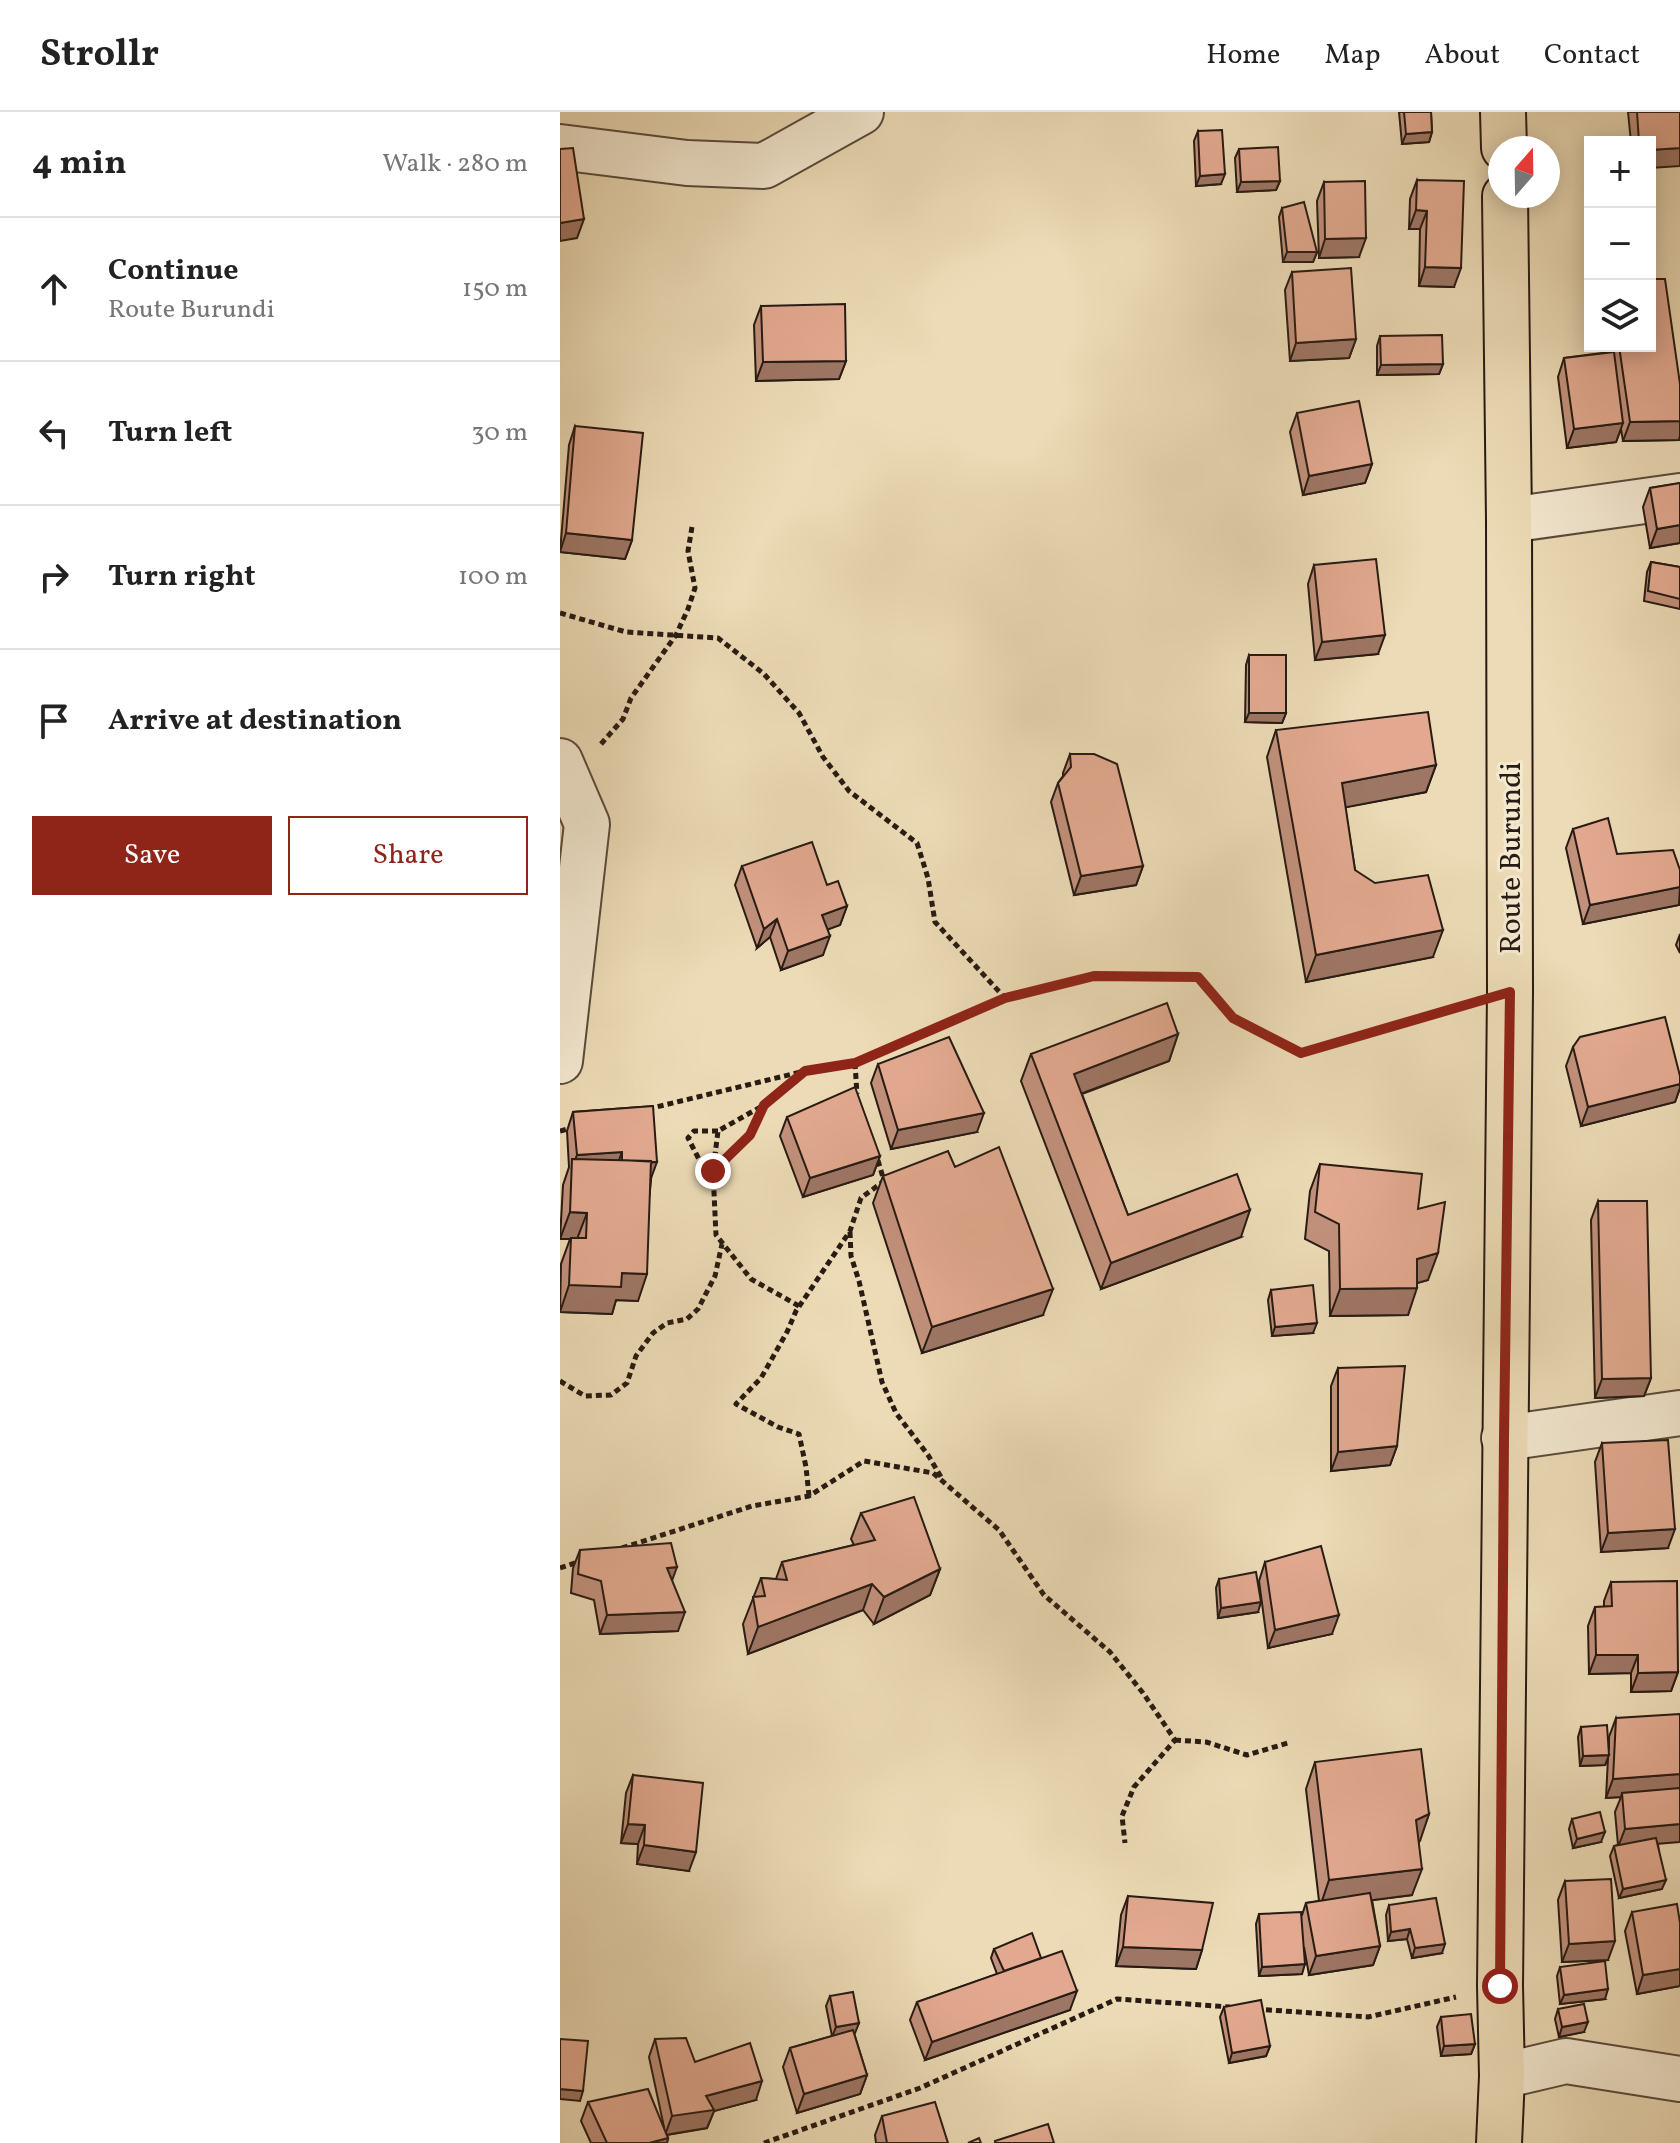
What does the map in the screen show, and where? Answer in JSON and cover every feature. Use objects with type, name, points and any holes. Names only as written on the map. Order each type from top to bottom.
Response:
[{"type":"main road","points":[[1503,112],[1504,136]]},
{"type":"main road","name":"Route Burundi","points":[[1499,2143],[1510,992],[1505,208]]},
{"type":"street","points":[[560,147],[687,163],[764,166],[861,112]]},
{"type":"street","points":[[1509,520],[1680,496]]},
{"type":"street","points":[[560,1061],[587,824],[565,772]]},
{"type":"street","points":[[1504,1438],[1680,1413]]},
{"type":"street","points":[[1502,2076],[1566,2061],[1680,2079]]},
{"type":"path","points":[[565,772],[623,719],[631,698],[676,635],[695,588],[688,551],[692,527]]},
{"type":"path","points":[[560,613],[626,632],[718,638],[764,674],[799,713],[823,757],[849,791],[917,843],[928,878],[935,922],[1005,998]]},
{"type":"path","points":[[637,1112],[805,1071],[855,1063],[1005,998],[1094,976],[1198,977],[1233,1018],[1301,1053],[1510,992]]},
{"type":"path","points":[[855,1063],[857,1100]]},
{"type":"path","points":[[713,1171],[703,1167],[688,1138],[694,1131],[718,1131],[764,1105],[805,1071]]},
{"type":"path","points":[[713,1171],[750,1135],[764,1105]]},
{"type":"path","points":[[560,1131],[575,1127]]},
{"type":"path","points":[[718,1131],[713,1171],[716,1235],[751,1279],[799,1306]]},
{"type":"path","points":[[809,1496],[799,1434],[778,1427],[736,1404],[761,1378],[799,1306],[850,1231],[861,1198],[884,1181],[877,1155]]},
{"type":"path","points":[[850,1231],[851,1256],[868,1315],[882,1382],[896,1413],[944,1482]]},
{"type":"path","points":[[560,1381],[585,1396],[611,1395],[627,1383],[636,1356],[653,1333],[667,1323],[687,1319],[698,1309],[715,1276],[722,1243]]},
{"type":"path","points":[[619,1548],[752,1506],[809,1496],[864,1461],[933,1473],[999,1530],[1044,1595],[1110,1652],[1175,1740]]},
{"type":"path","points":[[560,1568],[590,1558]]},
{"type":"path","points":[[1175,1740],[1206,1742],[1247,1755],[1288,1743]]},
{"type":"path","points":[[1125,1843],[1122,1816],[1134,1787],[1175,1740]]},
{"type":"path","points":[[764,2143],[920,2088],[1117,1999],[1368,2017],[1500,1986]]},
{"type":"building","points":[[1404,112],[1431,112],[1432,132],[1406,134]]},
{"type":"building","points":[[1637,112],[1680,112],[1680,148],[1656,150],[1656,136],[1639,136]]},
{"type":"building","points":[[1222,130],[1225,174],[1200,176],[1198,131]]},
{"type":"building","points":[[1278,147],[1280,181],[1241,182],[1239,149]]},
{"type":"building","points":[[573,148],[584,219],[560,223],[560,149]]},
{"type":"building","points":[[1417,180],[1464,181],[1461,268],[1425,267],[1427,211],[1416,210]]},
{"type":"building","points":[[1365,181],[1366,238],[1325,239],[1324,182]]},
{"type":"building","points":[[1304,202],[1317,252],[1287,252],[1282,208]]},
{"type":"building","points":[[1351,268],[1356,339],[1296,343],[1292,272]]},
{"type":"building","points":[[1656,279],[1665,279],[1680,384],[1680,421],[1630,422],[1620,352],[1656,352]]},
{"type":"building","points":[[845,304],[846,361],[763,362],[761,306]]},
{"type":"building","points":[[1442,335],[1443,364],[1381,365],[1380,336]]},
{"type":"building","points":[[1614,352],[1623,423],[1574,429],[1564,358]]},
{"type":"building","points":[[1359,401],[1372,464],[1309,476],[1297,413]]},
{"type":"building","points":[[575,426],[643,433],[632,540],[566,533]]},
{"type":"building","points":[[1680,483],[1680,525],[1657,529],[1650,488]]},
{"type":"building","points":[[1376,559],[1385,635],[1322,642],[1314,565]]},
{"type":"building","points":[[1651,562],[1680,567],[1680,599],[1648,591]]},
{"type":"building","points":[[1249,655],[1286,655],[1286,713],[1249,713]]},
{"type":"building","points":[[1428,712],[1436,765],[1342,783],[1355,870],[1375,883],[1428,875],[1443,930],[1316,955],[1276,730]]},
{"type":"building","points":[[1070,754],[1094,754],[1117,764],[1143,866],[1081,876],[1058,783],[1071,767]]},
{"type":"building","points":[[1608,818],[1617,854],[1673,850],[1680,870],[1680,887],[1590,905],[1573,829]]},
{"type":"building","points":[[812,842],[827,885],[838,881],[847,906],[822,915],[830,936],[788,951],[777,919],[764,929],[742,866]]},
{"type":"building","points":[[1167,1003],[1178,1034],[1074,1074],[1128,1215],[1237,1174],[1250,1210],[1111,1263],[1031,1054]]},
{"type":"building","points":[[1665,1017],[1680,1084],[1588,1107],[1573,1047],[1580,1037]]},
{"type":"building","points":[[949,1037],[984,1113],[898,1130],[878,1064]]},
{"type":"building","points":[[855,1087],[880,1156],[810,1178],[787,1117]]},
{"type":"building","points":[[653,1106],[657,1162],[622,1160],[622,1152],[577,1155],[573,1112]]},
{"type":"building","points":[[999,1147],[1053,1289],[932,1327],[883,1176],[948,1151],[955,1167]]},
{"type":"building","points":[[572,1159],[651,1161],[647,1274],[622,1273],[621,1287],[569,1285],[571,1238],[586,1238],[587,1213],[570,1212]]},
{"type":"building","points":[[1320,1164],[1422,1174],[1418,1209],[1445,1202],[1438,1253],[1417,1259],[1417,1288],[1340,1289],[1339,1224],[1315,1212]]},
{"type":"building","points":[[1598,1201],[1647,1201],[1651,1378],[1602,1379]]},
{"type":"building","points":[[1313,1285],[1317,1323],[1275,1327],[1271,1290]]},
{"type":"building","points":[[1405,1366],[1397,1446],[1338,1452],[1338,1368]]},
{"type":"building","points":[[1668,1440],[1675,1529],[1608,1533],[1602,1443]]},
{"type":"building","points":[[914,1497],[940,1569],[884,1597],[872,1584],[758,1627],[753,1597],[765,1596],[761,1578],[787,1580],[782,1562],[875,1540],[861,1513]]},
{"type":"building","points":[[671,1543],[677,1567],[667,1568],[685,1612],[607,1615],[601,1581],[578,1574],[580,1550]]},
{"type":"building","points":[[1321,1546],[1339,1615],[1275,1630],[1265,1562]]},
{"type":"building","points":[[1256,1572],[1261,1602],[1221,1608],[1219,1579]]},
{"type":"building","points":[[1677,1581],[1678,1672],[1638,1673],[1638,1655],[1596,1655],[1595,1607],[1612,1606],[1611,1582]]},
{"type":"building","points":[[1680,1714],[1680,1774],[1613,1779],[1616,1718]]},
{"type":"building","points":[[1607,1725],[1609,1755],[1583,1756],[1581,1727]]},
{"type":"building","points":[[1421,1749],[1429,1814],[1416,1820],[1422,1869],[1329,1880],[1315,1762]]},
{"type":"building","points":[[633,1775],[703,1783],[696,1852],[644,1845],[645,1825],[628,1824]]},
{"type":"building","points":[[1680,1788],[1680,1824],[1625,1829],[1622,1793]]},
{"type":"building","points":[[1600,1812],[1605,1832],[1577,1839],[1572,1819]]},
{"type":"building","points":[[1656,1838],[1666,1880],[1623,1889],[1614,1846]]},
{"type":"building","points":[[1611,1879],[1615,1941],[1569,1944],[1565,1881]]},
{"type":"building","points":[[1370,1893],[1380,1946],[1316,1956],[1306,1903]]},
{"type":"building","points":[[1128,1896],[1213,1903],[1202,1950],[1123,1947]]},
{"type":"building","points":[[1436,1898],[1445,1944],[1415,1948],[1410,1929],[1391,1932],[1389,1905]]},
{"type":"building","points":[[1677,1904],[1680,1969],[1643,1975],[1632,1912]]},
{"type":"building","points":[[1301,1912],[1305,1964],[1262,1967],[1259,1914]]},
{"type":"building","points":[[1032,1933],[1041,1958],[1004,1971],[994,1949]]},
{"type":"building","points":[[1062,1951],[1077,1991],[932,2042],[917,2002]]},
{"type":"building","points":[[1605,1961],[1608,1989],[1564,1995],[1560,1967]]},
{"type":"building","points":[[853,1992],[859,2023],[836,2027],[830,1996]]},
{"type":"building","points":[[1261,2000],[1270,2046],[1232,2053],[1224,2007]]},
{"type":"building","points":[[1584,2004],[1588,2022],[1562,2027],[1558,2009]]},
{"type":"building","points":[[1471,2014],[1475,2044],[1444,2046],[1441,2017]]},
{"type":"building","points":[[853,2030],[867,2075],[804,2094],[790,2048]]},
{"type":"building","points":[[686,2038],[695,2062],[750,2043],[762,2081],[706,2096],[714,2110],[672,2116],[655,2039]]},
{"type":"building","points":[[560,2039],[588,2041],[583,2091],[560,2089]]},
{"type":"building","points":[[648,2089],[668,2138],[649,2143],[607,2143],[588,2102]]},
{"type":"building","points":[[935,2102],[948,2143],[887,2143],[882,2116]]},
{"type":"building","points":[[1048,2124],[1054,2143],[995,2143],[995,2141]]},
{"type":"route","points":[[713,1171],[750,1135],[764,1105],[805,1071],[855,1063],[1005,998],[1094,976],[1198,977],[1233,1018],[1301,1053],[1510,992],[1500,1986]]}]
